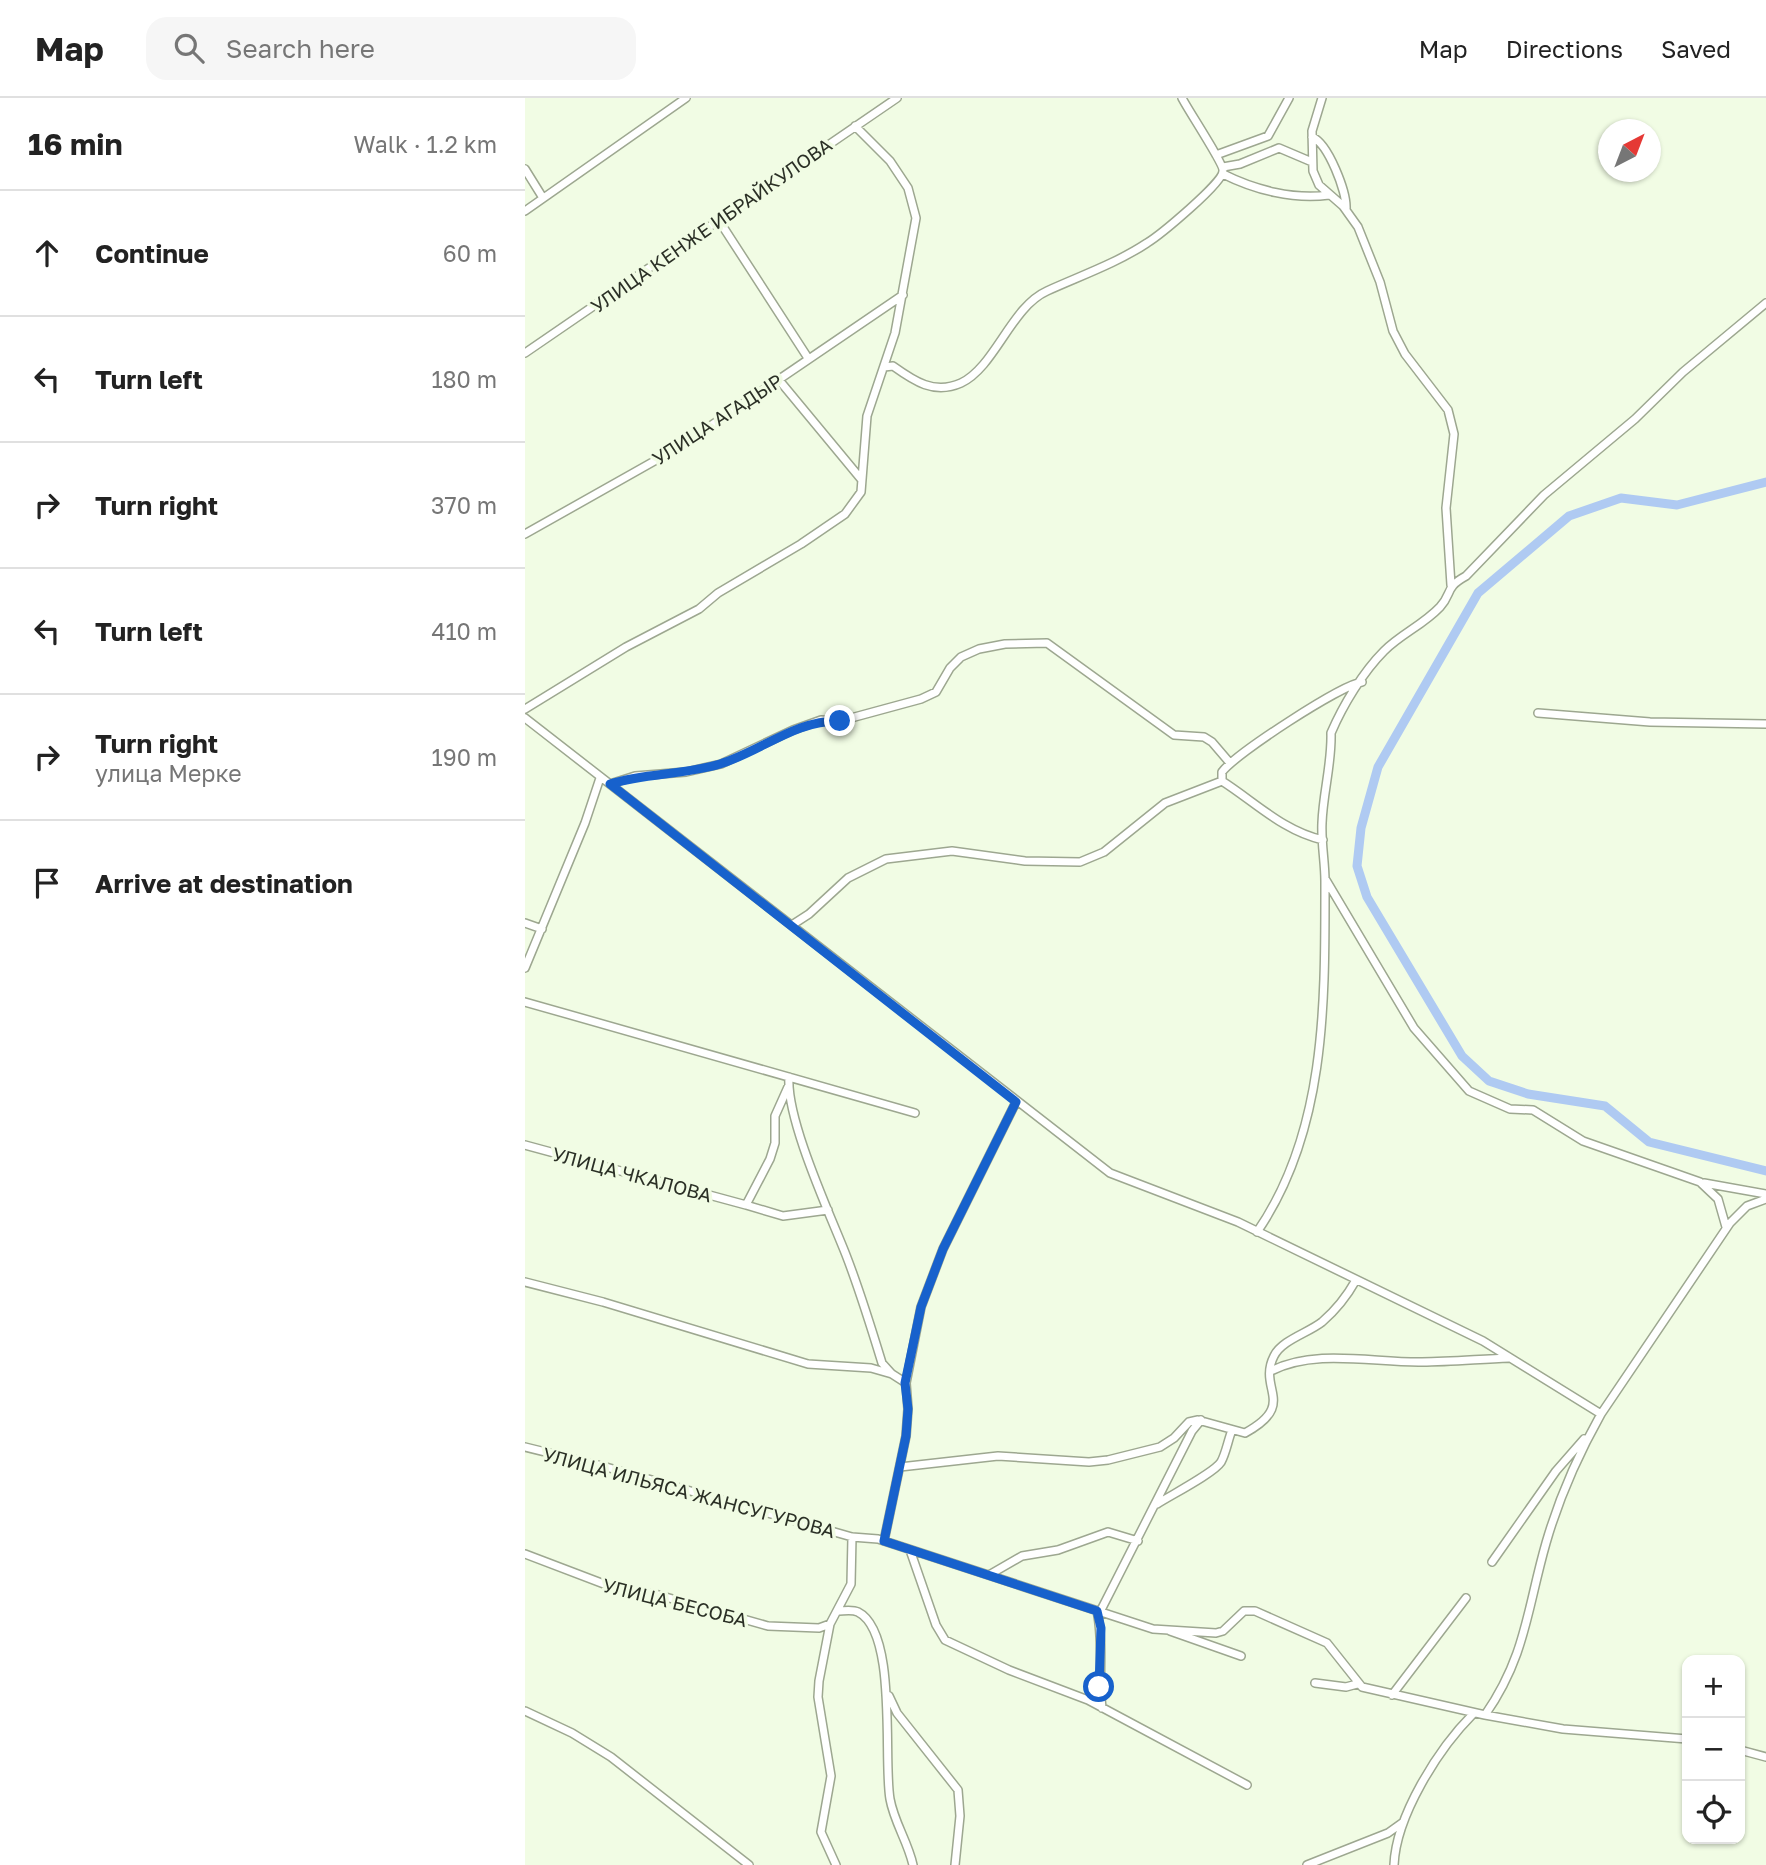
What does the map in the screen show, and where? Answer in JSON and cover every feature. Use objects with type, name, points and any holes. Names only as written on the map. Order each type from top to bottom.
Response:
[{"type":"street","points":[[525,211],[687,98]]},
{"type":"street","name":"УЛИЦА КЕНЖЕ ИБРАЙКУЛОВА","points":[[525,353],[897,98]]},
{"type":"street","points":[[1182,98],[1223,171],[1251,187],[1315,197],[1329,195]]},
{"type":"street","points":[[1216,155],[1268,136],[1289,98]]},
{"type":"street","points":[[1257,1232],[1272,1211],[1297,1155],[1310,1105],[1322,1007],[1325,879],[1322,813],[1331,733],[1384,651],[1419,626],[1443,604],[1451,584],[1447,508],[1454,434],[1448,410],[1405,354],[1393,331],[1380,282],[1358,227],[1346,210],[1319,185],[1312,162],[1312,137],[1322,98]]},
{"type":"street","points":[[525,709],[626,647],[699,609],[718,593],[845,514],[861,492],[867,416],[904,295],[916,218],[908,188],[890,161],[855,126]]},
{"type":"street","points":[[1268,136],[1279,148],[1312,162]]},
{"type":"street","points":[[1312,137],[1324,146],[1339,178],[1347,199],[1346,210]]},
{"type":"street","points":[[884,366],[893,366],[919,384],[931,387],[947,387],[963,382],[987,357],[1029,302],[1148,243],[1208,194],[1223,171],[1279,148]]},
{"type":"street","points":[[525,169],[543,198]]},
{"type":"street","points":[[718,219],[807,358]]},
{"type":"street","name":"УЛИЦА АГАДЫР","points":[[525,534],[681,446],[807,358],[904,295]]},
{"type":"street","points":[[1451,584],[1466,576],[1544,495],[1635,419],[1683,372],[1766,303]]},
{"type":"street","points":[[779,380],[861,479]]},
{"type":"street","points":[[610,784],[635,776],[685,772],[721,764],[821,720],[852,718],[921,699],[936,692],[950,668],[961,657],[979,649],[1005,644],[1047,643],[1174,735],[1204,737],[1212,742],[1230,763]]},
{"type":"street","points":[[1221,781],[1222,772],[1230,763],[1333,692],[1362,682]]},
{"type":"street","points":[[1538,713],[1650,722],[1766,724]]},
{"type":"street","points":[[525,718],[1016,1102],[1123,1181],[1257,1232],[1483,1341],[1601,1414]]},
{"type":"street","points":[[525,968],[595,797],[600,778]]},
{"type":"street","points":[[1221,781],[1281,824],[1308,837],[1323,840]]},
{"type":"street","points":[[792,925],[809,915],[848,878],[886,859],[952,851],[1025,861],[1080,862],[1104,852],[1165,803],[1221,781]]},
{"type":"street","points":[[1325,879],[1413,1028],[1469,1091],[1510,1110],[1532,1110],[1583,1142],[1700,1182],[1766,1197]]},
{"type":"street","points":[[525,923],[542,929]]},
{"type":"street","points":[[525,1002],[915,1113]]},
{"type":"street","points":[[743,1204],[770,1159],[775,1143],[775,1116],[788,1087],[789,1077]]},
{"type":"street","points":[[788,1087],[882,1363],[905,1383]]},
{"type":"street","points":[[884,1541],[908,1409],[905,1383],[921,1307],[939,1259],[1016,1102]]},
{"type":"street","name":"УЛИЦА ЧКАЛОВА","points":[[525,1145],[783,1216],[828,1210]]},
{"type":"street","points":[[1700,1182],[1718,1199],[1726,1228]]},
{"type":"street","points":[[1485,1715],[1501,1693],[1519,1657],[1556,1512],[1591,1431],[1726,1228],[1747,1206],[1766,1197]]},
{"type":"street","points":[[899,1466],[998,1456],[1089,1462],[1108,1460],[1160,1447],[1174,1438],[1189,1422],[1201,1420],[1245,1433],[1268,1417],[1275,1403],[1271,1371],[1274,1355],[1321,1322],[1339,1305],[1356,1280]]},
{"type":"street","points":[[525,1282],[603,1302],[808,1364],[871,1368],[892,1374]]},
{"type":"street","points":[[1271,1371],[1288,1363],[1312,1360],[1423,1362],[1510,1358]]},
{"type":"street","points":[[1102,1708],[1099,1687],[1099,1611],[1138,1542],[1192,1431],[1201,1420]]},
{"type":"street","points":[[1157,1504],[1187,1484],[1207,1476],[1220,1462],[1231,1430]]},
{"type":"street","points":[[1492,1562],[1556,1471],[1591,1431]]},
{"type":"street","name":"УЛИЦА ИЛЬЯСА ЖАНСУГУРОВА","points":[[525,1447],[606,1467],[852,1537],[884,1541],[1163,1629]]},
{"type":"street","points":[[989,1575],[1022,1556],[1058,1550],[1108,1532],[1138,1542]]},
{"type":"street","points":[[836,1865],[821,1832],[831,1776],[818,1697],[829,1623],[851,1584],[852,1537]]},
{"type":"street","points":[[910,1550],[940,1634],[945,1640],[1102,1708],[1247,1785]]},
{"type":"street","name":"УЛИЦА БЕСОБА","points":[[525,1554],[625,1592],[655,1594],[768,1626],[819,1628],[829,1623]]},
{"type":"street","points":[[1392,1695],[1467,1598]]},
{"type":"street","points":[[837,1611],[856,1611],[869,1624],[881,1652],[888,1696],[886,1759],[890,1802],[913,1865]]},
{"type":"street","points":[[1163,1629],[1216,1633],[1223,1631],[1244,1611],[1255,1611],[1327,1643],[1357,1684]]},
{"type":"street","points":[[1163,1629],[1241,1656]]},
{"type":"street","points":[[1315,1683],[1346,1687],[1357,1684],[1473,1714],[1563,1729],[1682,1739]]},
{"type":"street","points":[[888,1696],[897,1713],[958,1790],[960,1815],[955,1865]]},
{"type":"street","points":[[525,1711],[572,1733],[611,1757],[749,1865]]},
{"type":"street","points":[[1394,1865],[1402,1822],[1441,1750],[1473,1714]]},
{"type":"street","points":[[1745,1751],[1766,1757]]},
{"type":"street","points":[[1307,1865],[1388,1833],[1402,1822]]},
{"type":"waterway","points":[[1766,482],[1677,505],[1621,498],[1569,516],[1478,593],[1378,767],[1361,828],[1357,866],[1367,897],[1462,1056],[1489,1081],[1528,1094],[1605,1106],[1649,1142],[1766,1171]]},
{"type":"route","points":[[840,721],[821,720],[793,730],[721,764],[685,772],[635,776],[610,784],[860,977],[1016,1102],[943,1249],[921,1307],[905,1383],[908,1409],[906,1436],[884,1541],[1041,1590],[1097,1611],[1101,1628],[1099,1687]]}]
